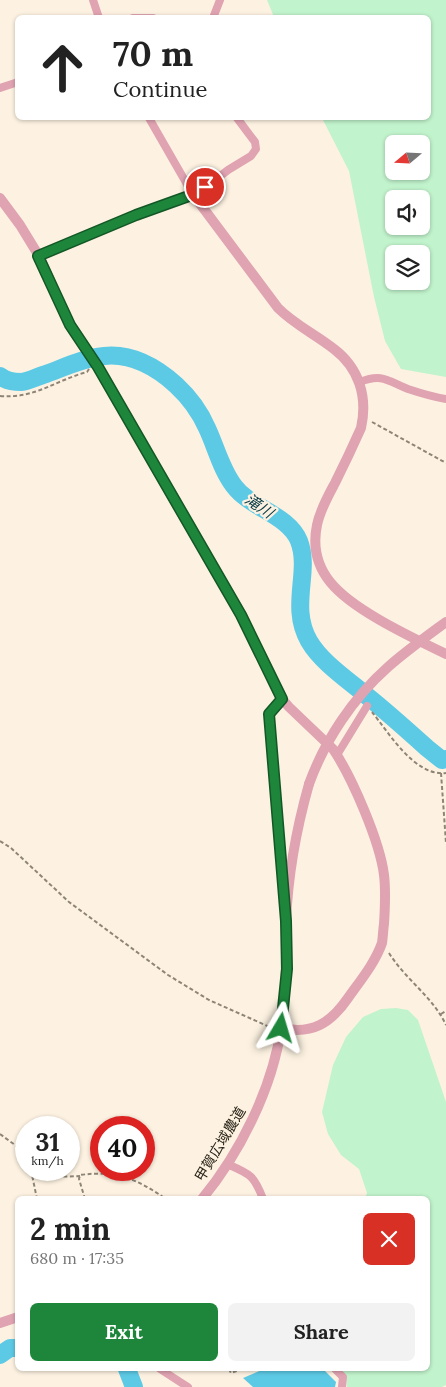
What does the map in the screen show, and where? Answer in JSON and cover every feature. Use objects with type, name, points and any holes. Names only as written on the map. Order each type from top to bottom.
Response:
[{"type":"street","points":[[93,0],[98,15]]},
{"type":"street","points":[[213,15],[220,0]]},
{"type":"street","points":[[0,88],[15,83]]},
{"type":"street","points":[[150,120],[192,193],[278,308],[295,324],[335,349],[350,365],[360,382],[363,399],[361,428],[319,517],[315,543],[327,578],[345,598],[406,635],[446,654]]},
{"type":"street","points":[[38,256],[136,215],[192,193],[200,192],[228,170],[251,156],[256,150],[254,142],[238,120]]},
{"type":"street","points":[[0,198],[20,225],[38,256],[70,325],[88,350],[241,615],[282,699],[337,755],[352,781],[375,840],[384,874],[385,915],[382,942],[365,974],[340,1011],[321,1026],[299,1030],[281,1030]]},
{"type":"street","points":[[360,382],[373,378],[382,378],[420,393],[446,399]]},
{"type":"street","name":"甲賀広域農道","points":[[204,1196],[227,1164],[253,1118],[271,1072],[281,1030],[287,969],[286,921],[292,855],[296,828],[309,784],[327,744],[357,700],[388,667],[446,622]]},
{"type":"street","points":[[282,699],[269,714],[286,921]]},
{"type":"street","points":[[337,755],[367,706]]},
{"type":"street","points":[[227,1164],[251,1176],[257,1183],[262,1196]]},
{"type":"street","points":[[0,1323],[15,1319]]},
{"type":"street","points":[[163,1371],[188,1387]]},
{"type":"street","points":[[337,1371],[343,1377],[342,1387]]},
{"type":"path","points":[[0,396],[12,396],[49,388],[74,375],[88,372],[93,361]]},
{"type":"path","points":[[363,417],[446,463]]},
{"type":"path","points":[[367,706],[411,760],[430,772],[446,773]]},
{"type":"path","points":[[441,774],[446,843]]},
{"type":"path","points":[[0,841],[12,848],[69,902],[168,975],[209,1000],[281,1030]]},
{"type":"path","points":[[382,942],[395,962],[441,1014],[446,1025]]},
{"type":"path","points":[[441,1014],[446,1011]]},
{"type":"path","points":[[0,1134],[15,1145]]},
{"type":"path","points":[[80,1176],[94,1173],[126,1176],[144,1184],[162,1196]]},
{"type":"path","points":[[33,1181],[36,1196]]},
{"type":"path","points":[[80,1181],[84,1196]]},
{"type":"green space","points":[[267,0],[446,0],[446,377],[401,369],[385,341],[374,297],[349,171],[323,120],[431,120],[431,15],[273,15]]},
{"type":"green space","points":[[396,1008],[408,1010],[418,1020],[446,1102],[446,1385],[442,1387],[347,1387],[346,1375],[343,1371],[430,1371],[430,1196],[366,1196],[367,1193],[359,1169],[341,1155],[328,1134],[322,1112],[333,1065],[346,1037],[363,1017],[381,1009]]},
{"type":"water","points":[[259,1371],[325,1371],[336,1382],[335,1387],[253,1387],[243,1378]]},
{"type":"waterway","name":"滝川","points":[[0,376],[10,381],[30,380],[88,359],[114,356],[134,359],[152,367],[176,385],[201,416],[222,465],[234,486],[241,494],[287,525],[299,541],[303,565],[300,602],[301,615],[303,628],[314,649],[335,670],[427,748],[442,760],[446,759]]},
{"type":"waterway","points":[[0,1355],[10,1348],[15,1348]]},
{"type":"waterway","points":[[128,1371],[134,1387]]},
{"type":"route","points":[[205,187],[200,192],[192,193],[136,215],[38,256],[70,325],[88,350],[241,615],[282,699],[269,714],[286,921],[287,969],[281,1028]]}]
